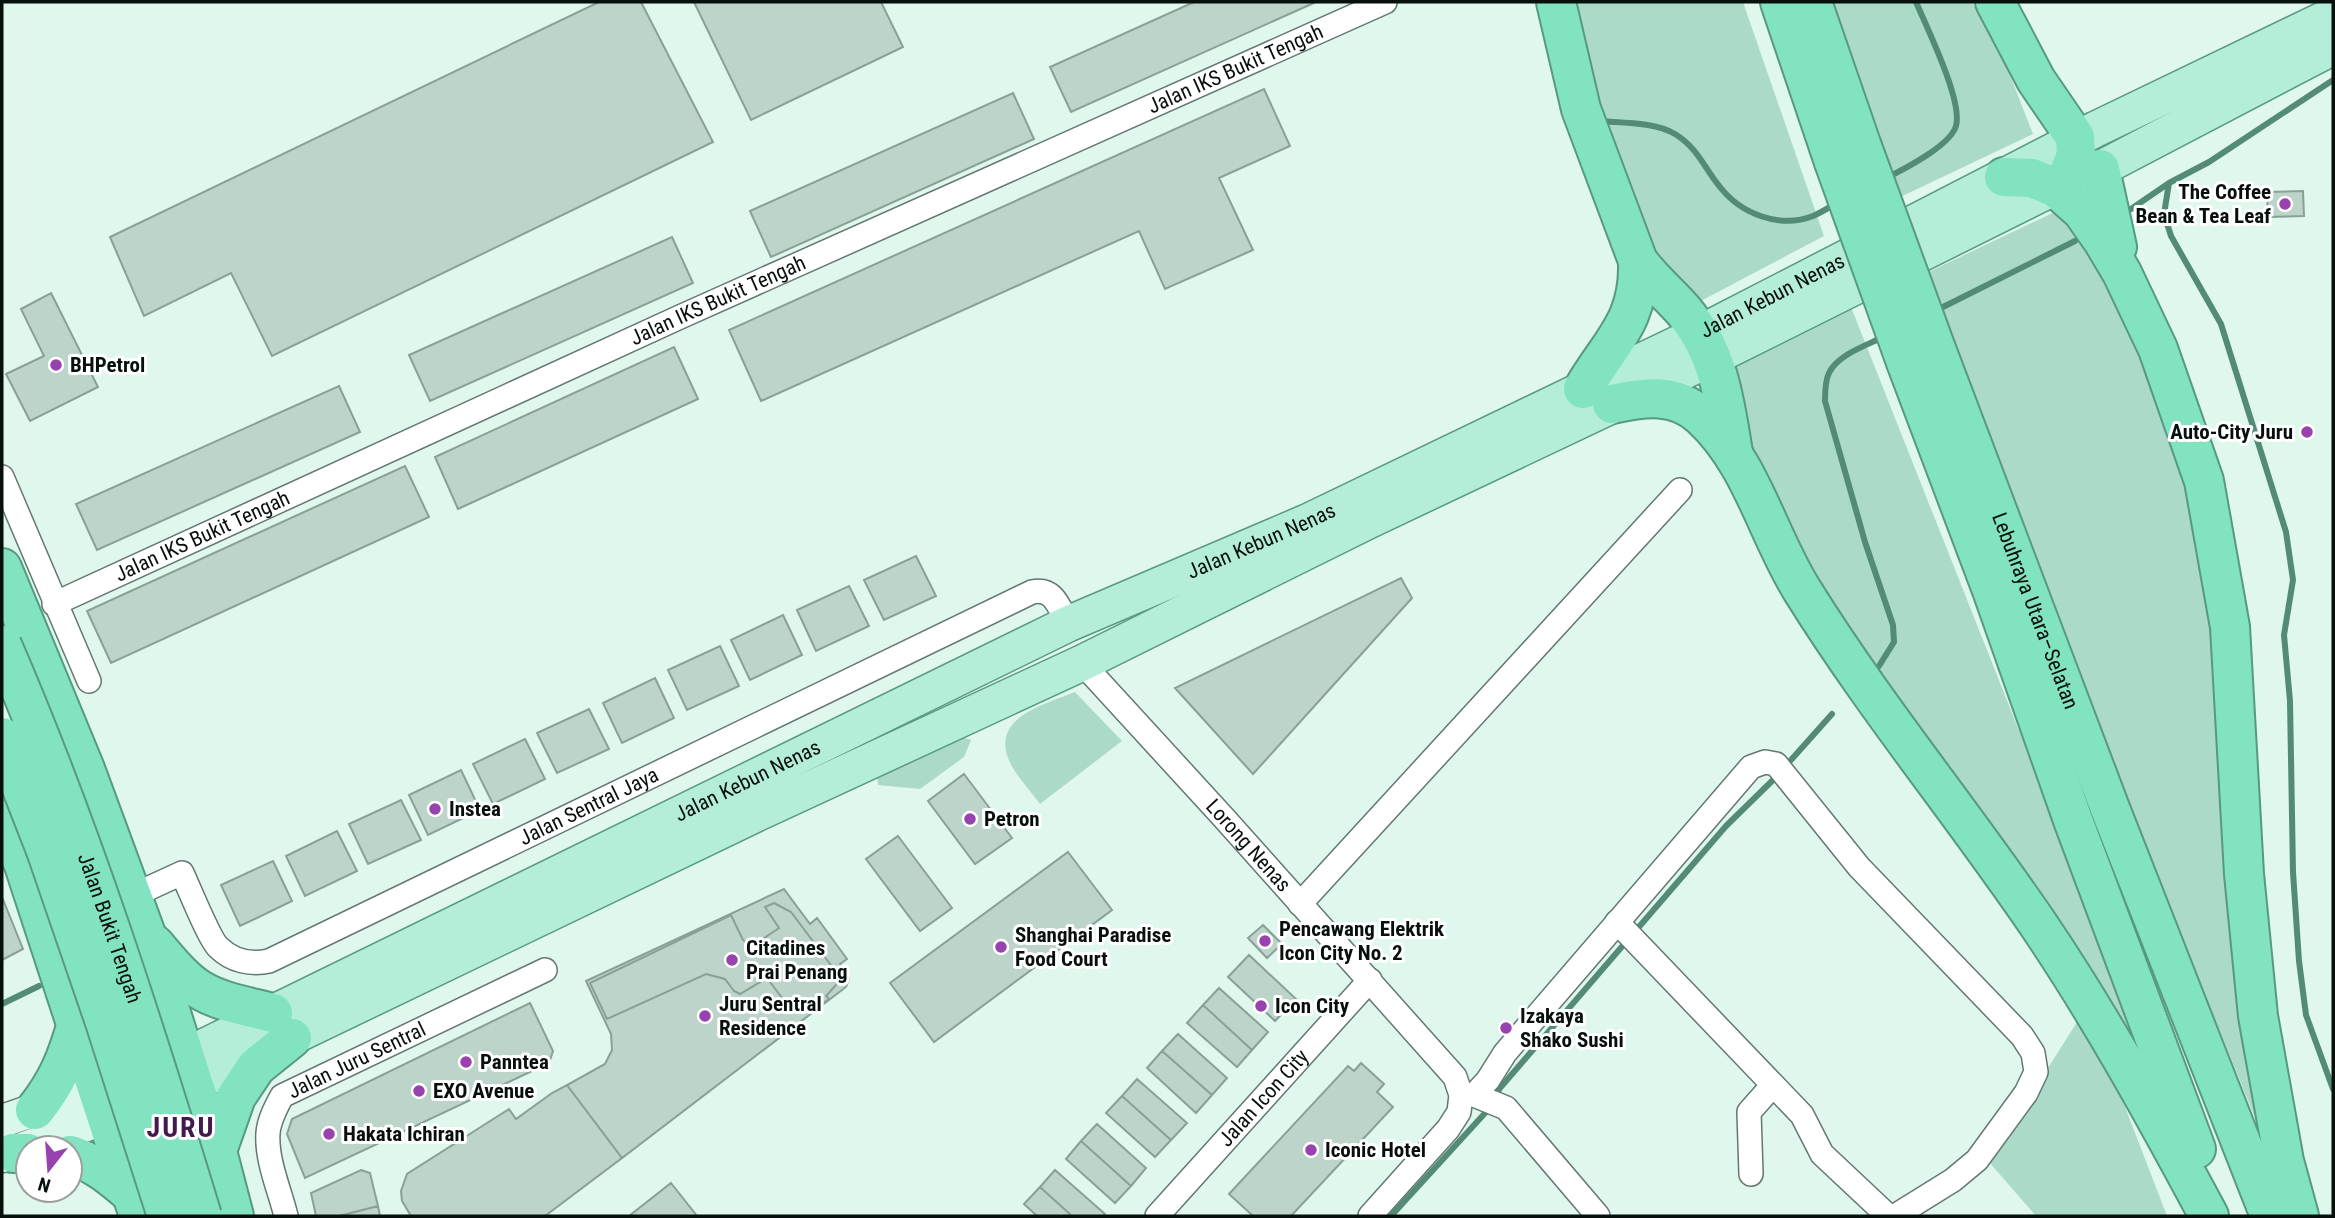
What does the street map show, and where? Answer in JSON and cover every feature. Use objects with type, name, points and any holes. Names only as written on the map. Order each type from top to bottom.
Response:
[{"type":"highway","points":[[1556,2],[1581,109],[1638,261],[1639,281],[1629,318],[1597,396],[1662,398],[1674,401],[1700,415],[1733,453],[1801,589],[1898,730],[2038,924],[2151,1107],[2209,1216]]},
{"type":"highway","name":"Lebuhraya Utara–Selatan","points":[[1780,2],[1847,153],[1921,355],[2111,811],[2270,1216]]},
{"type":"highway","name":"Lebuhraya Utara–Selatan","points":[[1812,2],[1847,153]]},
{"type":"highway","points":[[1995,2],[2079,162],[2122,274],[2158,349],[2204,481],[2230,627],[2244,874],[2258,1016],[2284,1161],[2300,1216]]},
{"type":"highway","points":[[2004,177],[2032,178],[2079,162]]},
{"type":"highway","points":[[1638,261],[1683,310],[1706,345],[1721,383],[1733,453]]},
{"type":"highway","name":"Lebuhraya Utara–Selatan","points":[[1921,355],[1992,590],[2073,820],[2221,1216]]},
{"type":"highway","points":[[2,568],[85,769],[140,917],[217,1151],[223,1215]]},
{"type":"highway","name":"Jalan Bukit Tengah","points":[[2,645],[78,838],[140,1015],[223,1215]]},
{"type":"highway","name":"Jalan Bukit Tengah","points":[[2,737],[56,879],[167,1216]]},
{"type":"highway","points":[[2,813],[23,865],[141,1210]]},
{"type":"highway","points":[[50,943],[74,960],[102,957],[129,938],[140,917]]},
{"type":"highway","points":[[140,917],[177,970],[202,991],[282,1025],[236,1097],[217,1151]]},
{"type":"highway","points":[[19,1134],[54,1086],[77,1023]]},
{"type":"highway","points":[[84,1159],[105,1172],[141,1210]]},
{"type":"highway","points":[[141,1210],[154,1193],[176,1179],[201,1181],[223,1215]]},
{"type":"main road","name":"Jalan Kebun Nenas","points":[[1706,345],[2004,177],[2079,162],[2333,15]]},
{"type":"main road","name":"Jalan Kebun Nenas","points":[[103,1103],[189,1070],[282,1025],[1068,624],[1597,396],[2079,162],[2333,47]]},
{"type":"main road","name":"Jalan Kebun Nenas","points":[[282,1025],[767,808],[1082,663],[1368,521],[1597,396]]},
{"type":"main road","points":[[26,1134],[103,1103]]},
{"type":"main road","points":[[26,1134],[103,1103]]},
{"type":"street","name":"Jalan IKS Bukit Tengah","points":[[54,604],[680,317],[1385,2]]},
{"type":"street","points":[[2,477],[89,681]]},
{"type":"street","points":[[1300,904],[1680,490]]},
{"type":"street","name":"Jalan Sentral Jaya","points":[[140,917],[182,873],[217,947],[245,963],[269,961],[1032,592],[1042,589],[1053,594],[1068,624]]},
{"type":"street","name":"Lorong Nenas","points":[[1082,663],[1455,1077],[1482,1100],[1598,1216]]},
{"type":"street","points":[[1370,1216],[1448,1129],[1459,1112],[1482,1100],[1488,1080],[1505,1053],[1626,931],[1751,767],[1765,762],[1776,764],[1859,867],[2022,1036],[2033,1053],[2036,1072],[2026,1093],[1977,1160],[1953,1180],[1895,1216]]},
{"type":"street","points":[[1626,931],[1802,1115],[1822,1154],[1888,1216]]},
{"type":"street","name":"Jalan Juru Sentral","points":[[286,1216],[271,1158],[268,1133],[274,1111],[282,1096],[545,971]]},
{"type":"street","name":"Jalan Icon City","points":[[1157,1216],[1370,980]]},
{"type":"street","points":[[1751,1174],[1749,1112],[1773,1085]]},
{"type":"green space","points":[[1566,2],[1743,2],[1824,236],[1697,303],[1647,245],[1616,183]]},
{"type":"green space","points":[[1831,2],[1972,2],[2004,60],[2033,134],[1894,200]]},
{"type":"green space","points":[[2061,209],[2090,236],[2181,439],[2207,538],[2266,1145],[2023,544],[1920,276]]},
{"type":"green space","points":[[1851,307],[2186,1152],[1847,627],[1767,494],[1739,434],[1729,375],[1736,362]]},
{"type":"green space","points":[[1075,692],[1122,741],[1040,804],[1009,761],[1005,742],[1009,730],[1026,713]]},
{"type":"green space","points":[[958,736],[971,740],[964,757],[920,789],[878,785],[877,775]]},
{"type":"green space","points":[[2077,1022],[2122,1099],[2167,1216],[2036,1216],[1989,1162]]},
{"type":"building","points":[[599,2],[641,2],[713,142],[272,356],[231,273],[144,316],[110,237]]},
{"type":"building","points":[[694,2],[881,2],[903,47],[751,120]]},
{"type":"building","points":[[1194,2],[1316,2],[1071,112],[1050,67]]},
{"type":"building","points":[[1264,89],[1290,146],[1219,178],[1253,250],[1165,289],[1139,231],[761,401],[729,330]]},
{"type":"building","points":[[1013,93],[1034,139],[771,257],[750,211]]},
{"type":"building","name":"The Coffee Bean & Tea Leaf","points":[[2303,191],[2304,216],[2268,217],[2267,192]]},
{"type":"building","points":[[672,237],[693,283],[430,401],[409,355]]},
{"type":"building","name":"BHPetrol","points":[[51,293],[98,387],[30,421],[6,374],[44,356],[21,309]]},
{"type":"building","points":[[674,347],[698,399],[458,509],[435,457]]},
{"type":"building","points":[[339,386],[360,432],[97,550],[76,504]]},
{"type":"building","points":[[405,466],[429,517],[111,663],[87,611]]},
{"type":"building","points":[[916,556],[936,596],[884,620],[864,580]]},
{"type":"building","points":[[1401,578],[1412,598],[1253,774],[1175,688]]},
{"type":"building","points":[[849,586],[869,626],[816,651],[797,610]]},
{"type":"building","points":[[783,615],[802,655],[750,680],[731,640]]},
{"type":"building","points":[[720,646],[739,686],[687,710],[668,670]]},
{"type":"building","points":[[655,678],[674,718],[622,743],[603,703]]},
{"type":"building","points":[[589,709],[609,749],[557,773],[537,733]]},
{"type":"building","points":[[525,739],[545,779],[493,804],[473,764]]},
{"type":"building","points":[[461,770],[480,810],[428,835],[409,795]]},
{"type":"building","name":"Petron","points":[[964,774],[1012,838],[975,864],[928,801]]},
{"type":"building","points":[[401,800],[421,840],[368,864],[349,824]]},
{"type":"building","points":[[337,831],[357,871],[305,896],[286,856]]},
{"type":"building","points":[[898,836],[952,908],[920,931],[866,859]]},
{"type":"building","name":"Shanghai Paradise Food Court","points":[[1068,852],[1112,910],[934,1042],[890,983]]},
{"type":"building","points":[[273,861],[292,901],[240,926],[221,885]]},
{"type":"building","name":"Juru Sentral Residence","points":[[784,889],[810,924],[817,918],[847,959],[840,964],[849,979],[846,987],[622,1158],[567,1085],[605,1064],[612,1050],[611,1034],[586,981]]},
{"type":"building","points":[[2,897],[23,949],[2,960]]},
{"type":"building","name":"Citadines Prai Penang","points":[[774,903],[791,912],[839,976],[836,985],[826,996],[829,999],[818,1007],[816,1004],[792,1011],[767,978],[740,994],[734,991],[725,979],[706,974],[607,1019],[590,983],[731,915],[743,940],[751,947],[779,928],[765,907]]},
{"type":"building","name":"Pencawang Elektrik Icon City No. 2","points":[[1263,925],[1282,944],[1267,958],[1248,938]]},
{"type":"building","points":[[1249,955],[1296,999],[1275,1021],[1228,977]]},
{"type":"building","points":[[1219,988],[1268,1032],[1252,1050],[1203,1005]]},
{"type":"building","name":"EXO Avenue","points":[[530,1003],[553,1051],[549,1063],[305,1178],[287,1134],[292,1119]]},
{"type":"building","points":[[1203,1005],[1252,1050],[1237,1067],[1187,1023]]},
{"type":"building","points":[[1178,1034],[1227,1078],[1212,1095],[1162,1051]]},
{"type":"building","points":[[1162,1051],[1212,1095],[1196,1113],[1147,1068]]},
{"type":"building","name":"Iconic Hotel","points":[[1361,1063],[1384,1084],[1377,1092],[1393,1107],[1291,1216],[1253,1216],[1229,1194],[1348,1066],[1354,1071]]},
{"type":"building","points":[[1137,1079],[1187,1123],[1171,1140],[1122,1096]]},
{"type":"building","points":[[567,1085],[622,1158],[545,1216],[411,1216],[402,1201],[401,1191],[407,1174],[509,1109],[516,1119]]},
{"type":"building","points":[[1122,1096],[1171,1140],[1155,1157],[1106,1113]]},
{"type":"building","points":[[1097,1124],[1146,1168],[1131,1186],[1081,1141]]},
{"type":"building","points":[[1081,1141],[1131,1186],[1115,1203],[1066,1159]]},
{"type":"building","points":[[361,1170],[370,1173],[378,1206],[339,1216],[316,1216],[311,1193]]},
{"type":"building","points":[[1055,1170],[1105,1214],[1072,1216],[1040,1187]]},
{"type":"building","points":[[671,1183],[697,1216],[629,1216]]},
{"type":"building","points":[[1040,1187],[1072,1216],[1037,1216],[1024,1204]]},
{"type":"building","points":[[378,1206],[380,1216],[339,1216]]},
{"type":"waterway","points":[[1887,178],[1936,149],[1952,134],[1956,126],[1957,115],[1949,83],[1916,2]]},
{"type":"waterway","points":[[2333,80],[2209,162],[2169,183],[2164,214],[2171,236],[2221,324],[2286,532],[2293,580],[2284,635],[2290,701],[2293,872],[2299,961],[2306,1015],[2333,1089]]},
{"type":"waterway","points":[[1600,121],[1648,125],[1675,134],[1695,152],[1729,197],[1762,216],[1775,220],[1800,220],[1816,215],[1837,203]]},
{"type":"waterway","points":[[2131,209],[2169,183]]},
{"type":"waterway","points":[[1935,311],[2075,241]]},
{"type":"waterway","points":[[1879,666],[1894,642],[1893,625],[1865,542],[1825,394],[1828,376],[1839,360],[1885,336]]},
{"type":"waterway","points":[[1791,760],[1832,714]]},
{"type":"waterway","points":[[1391,1216],[1486,1112],[1500,1088],[1726,826],[1772,781]]},
{"type":"waterway","points":[[2,1004],[39,986]]},
{"type":"place","name":"The Coffee Bean & Tea Leaf","points":[[2285,204]]},
{"type":"place","name":"BHPetrol","points":[[56,365]]},
{"type":"place","name":"Auto-City Juru","points":[[2307,432]]},
{"type":"place","name":"Instea","points":[[435,809]]},
{"type":"place","name":"Petron","points":[[970,819]]},
{"type":"place","name":"Pencawang Elektrik Icon City No. 2","points":[[1265,941]]},
{"type":"place","name":"Shanghai Paradise Food Court","points":[[1001,947]]},
{"type":"place","name":"Citadines Prai Penang","points":[[732,960]]},
{"type":"place","name":"Icon City","points":[[1261,1006]]},
{"type":"place","name":"Juru Sentral Residence","points":[[705,1016]]},
{"type":"place","name":"Izakaya Shako Sushi","points":[[1506,1028]]},
{"type":"place","name":"Panntea","points":[[466,1062]]},
{"type":"place","name":"EXO Avenue","points":[[419,1091]]},
{"type":"place","name":"Hakata Ichiran","points":[[329,1134]]},
{"type":"place","name":"Iconic Hotel","points":[[1311,1150]]},
{"type":"district","name":"JURU","points":[[181,1127]]}]
